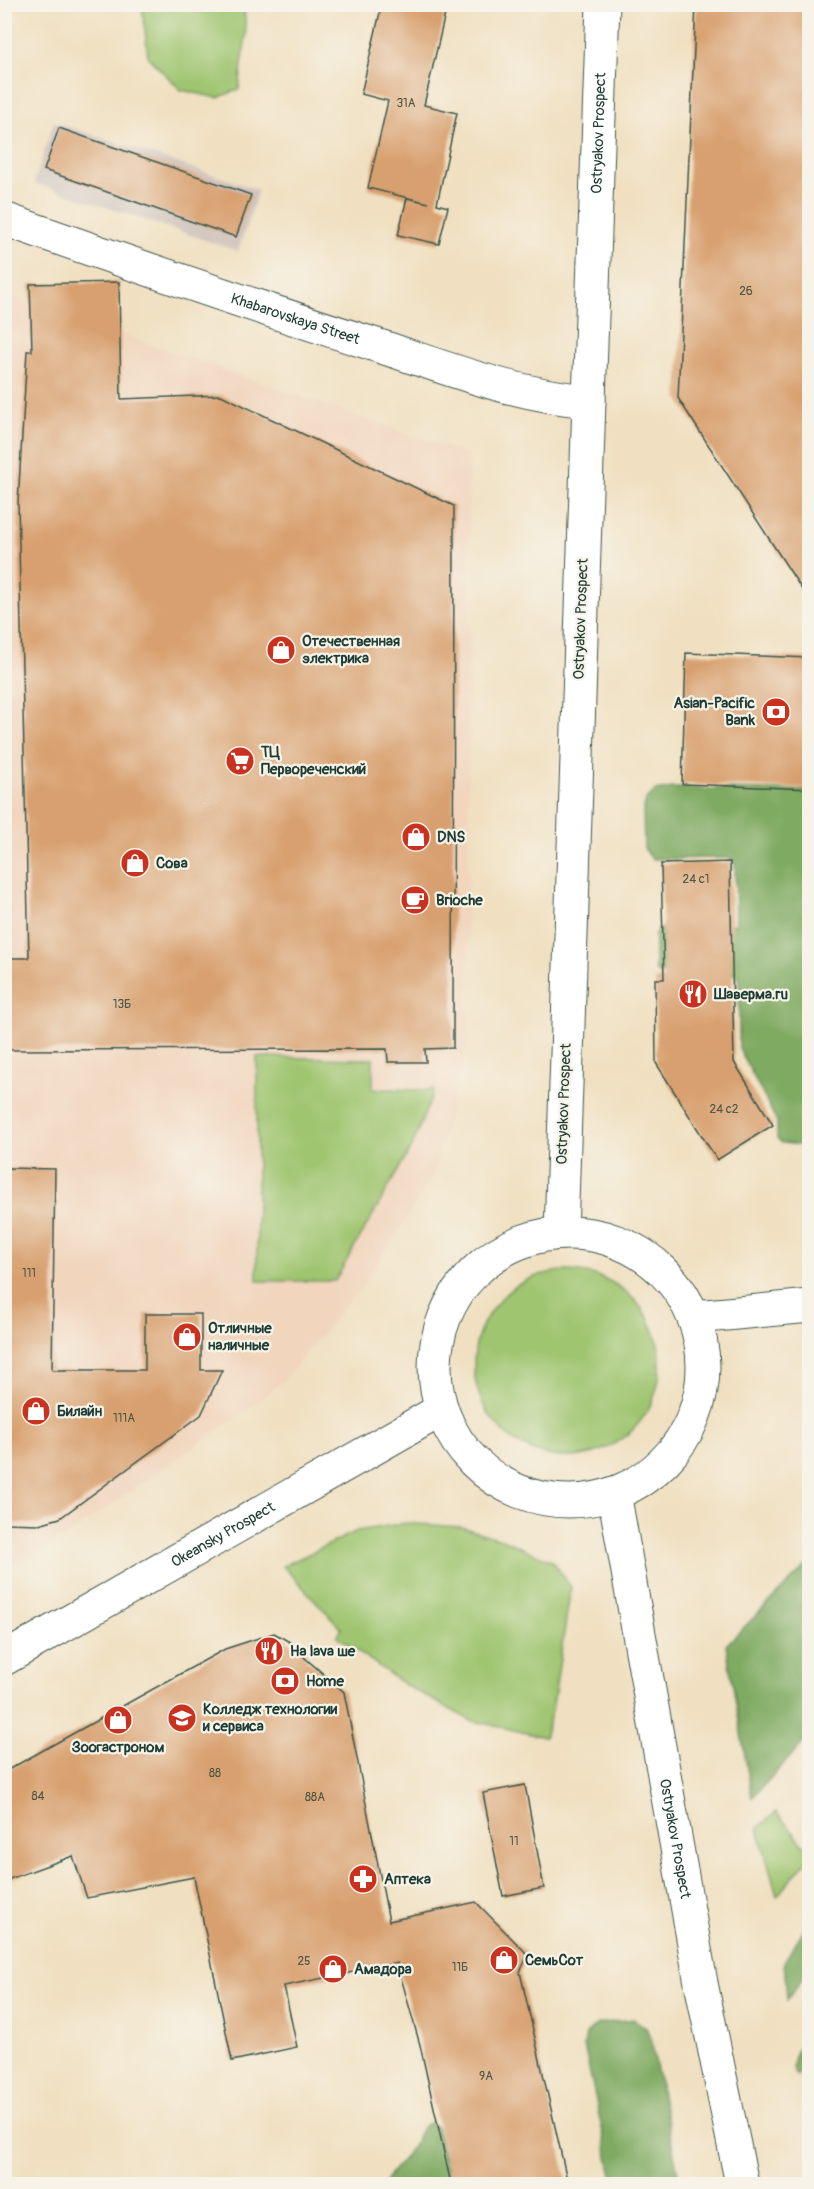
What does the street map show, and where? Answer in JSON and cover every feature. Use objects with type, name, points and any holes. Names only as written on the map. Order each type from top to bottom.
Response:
[{"type":"main road","name":"Ostryakov Prospect","points":[[561,1233],[603,4]]},
{"type":"main road","name":"Khabarovskaya Street","points":[[4,219],[207,290],[503,386],[563,399],[589,401]]},
{"type":"main road","points":[[561,1233],[611,1239],[642,1253],[678,1287],[694,1317],[704,1352],[704,1371],[698,1407],[691,1424],[682,1441],[663,1464],[634,1484],[614,1493],[576,1501],[537,1497],[518,1491],[486,1472],[471,1458],[449,1427],[441,1410],[435,1377],[435,1353],[440,1328],[453,1298],[473,1273],[499,1252],[529,1239],[561,1233]]},
{"type":"main road","points":[[694,1317],[810,1306]]},
{"type":"main road","name":"Okeansky Prospect","points":[[4,1659],[441,1410]]},
{"type":"main road","name":"Ostryakov Prospect","points":[[614,1493],[701,1983],[742,2184]]},
{"type":"shaded area","points":[[54,122],[258,190],[238,251],[34,183]]},
{"type":"shaded area","points":[[5,294],[469,455],[468,1044],[432,1178],[364,1283],[286,1378],[261,1400],[71,1533],[5,1570]]},
{"type":"green space","points":[[142,5],[244,5],[246,34],[239,89],[218,98],[181,90],[148,57]]},
{"type":"green space","points":[[672,788],[809,791],[809,1146],[782,1143],[777,1138],[777,1122],[739,1048],[739,981],[736,974],[658,974],[655,970],[655,933],[660,929],[736,924],[735,863],[729,858],[652,859],[644,848],[643,811],[646,800],[655,791]]},
{"type":"green space","points":[[257,1057],[373,1059],[373,1089],[434,1090],[412,1146],[335,1281],[257,1281]]},
{"type":"green space","points":[[567,1271],[585,1272],[603,1278],[619,1286],[633,1298],[645,1312],[653,1328],[659,1346],[659,1382],[653,1400],[645,1416],[633,1430],[619,1442],[603,1450],[585,1456],[567,1457],[549,1456],[531,1450],[515,1442],[501,1430],[489,1416],[481,1400],[475,1382],[474,1364],[475,1346],[481,1328],[489,1312],[501,1298],[515,1286],[531,1278],[549,1272]]},
{"type":"green space","points":[[406,1523],[461,1527],[504,1540],[552,1561],[571,1587],[552,1711],[544,1737],[470,1720],[405,1685],[337,1636],[342,1629],[283,1566],[357,1531]]},
{"type":"green space","points":[[809,1563],[809,1737],[752,1798],[726,1645]]},
{"type":"green space","points":[[776,1812],[810,1852],[809,1858],[777,1896],[758,1828]]},
{"type":"green space","points":[[809,1921],[809,1969],[787,2000],[784,1962]]},
{"type":"green space","points":[[633,2019],[646,2027],[651,2040],[680,2184],[614,2184],[584,2046],[586,2034],[598,2024]]},
{"type":"green space","points":[[809,2032],[809,2058],[797,2076],[793,2059]]},
{"type":"green space","points":[[429,2123],[436,2127],[450,2184],[384,2184],[412,2148],[422,2129]]},
{"type":"building","points":[[382,4],[424,4],[423,9],[445,14],[424,105],[457,113],[437,204],[448,207],[439,244],[398,235],[407,198],[429,203],[368,188],[388,101],[361,94]]},
{"type":"building","points":[[696,4],[810,4],[810,245],[806,367],[810,373],[810,602],[678,398]]},
{"type":"building","points":[[59,128],[251,195],[236,237],[44,170]]},
{"type":"building","name":"ТЦ Первореченский","points":[[119,282],[121,399],[221,395],[454,506],[453,1048],[425,1049],[426,1062],[388,1062],[387,1049],[4,1050],[4,958],[29,958],[18,503],[27,351],[32,351],[30,284]]},
{"type":"building","points":[[686,653],[810,658],[810,789],[682,784]]},
{"type":"building","points":[[730,862],[734,1062],[773,1125],[717,1160],[656,1063],[655,979],[664,979],[661,864]]},
{"type":"building","points":[[4,1168],[55,1169],[52,1370],[145,1370],[145,1314],[201,1314],[201,1370],[222,1370],[201,1415],[60,1518],[39,1524],[4,1523]]},
{"type":"building","points":[[274,1633],[307,1652],[304,1657],[344,1692],[389,1921],[476,1902],[528,1955],[520,1972],[568,2184],[451,2184],[420,2045],[397,1963],[284,1986],[297,2047],[232,2061],[194,1877],[87,1898],[73,1856],[4,1881],[4,1772],[225,1649]]},
{"type":"building","points":[[525,1785],[544,1888],[503,1896],[483,1793]]},
{"type":"place","name":"Отечественная электрика","points":[[281,650]]},
{"type":"place","name":"Asian-Pacific Bank","points":[[776,712]]},
{"type":"place","name":"ТЦ Первореченский","points":[[240,761]]},
{"type":"place","name":"DNS","points":[[416,837]]},
{"type":"place","name":"Сова","points":[[135,863]]},
{"type":"place","name":"Brioche","points":[[415,900]]},
{"type":"place","name":"Шаверма.ru","points":[[693,994]]},
{"type":"place","name":"Отличные наличные","points":[[187,1337]]},
{"type":"place","name":"Билайн","points":[[36,1411]]},
{"type":"place","name":"На lava ше","points":[[269,1651]]},
{"type":"place","name":"Home","points":[[285,1681]]},
{"type":"place","name":"Колледж технологии и сервиса","points":[[182,1718]]},
{"type":"place","name":"Зоогастроном","points":[[118,1720]]},
{"type":"place","name":"Аптека","points":[[363,1879]]},
{"type":"place","name":"СемьСот","points":[[504,1960]]},
{"type":"place","name":"Амадора","points":[[333,1969]]}]
